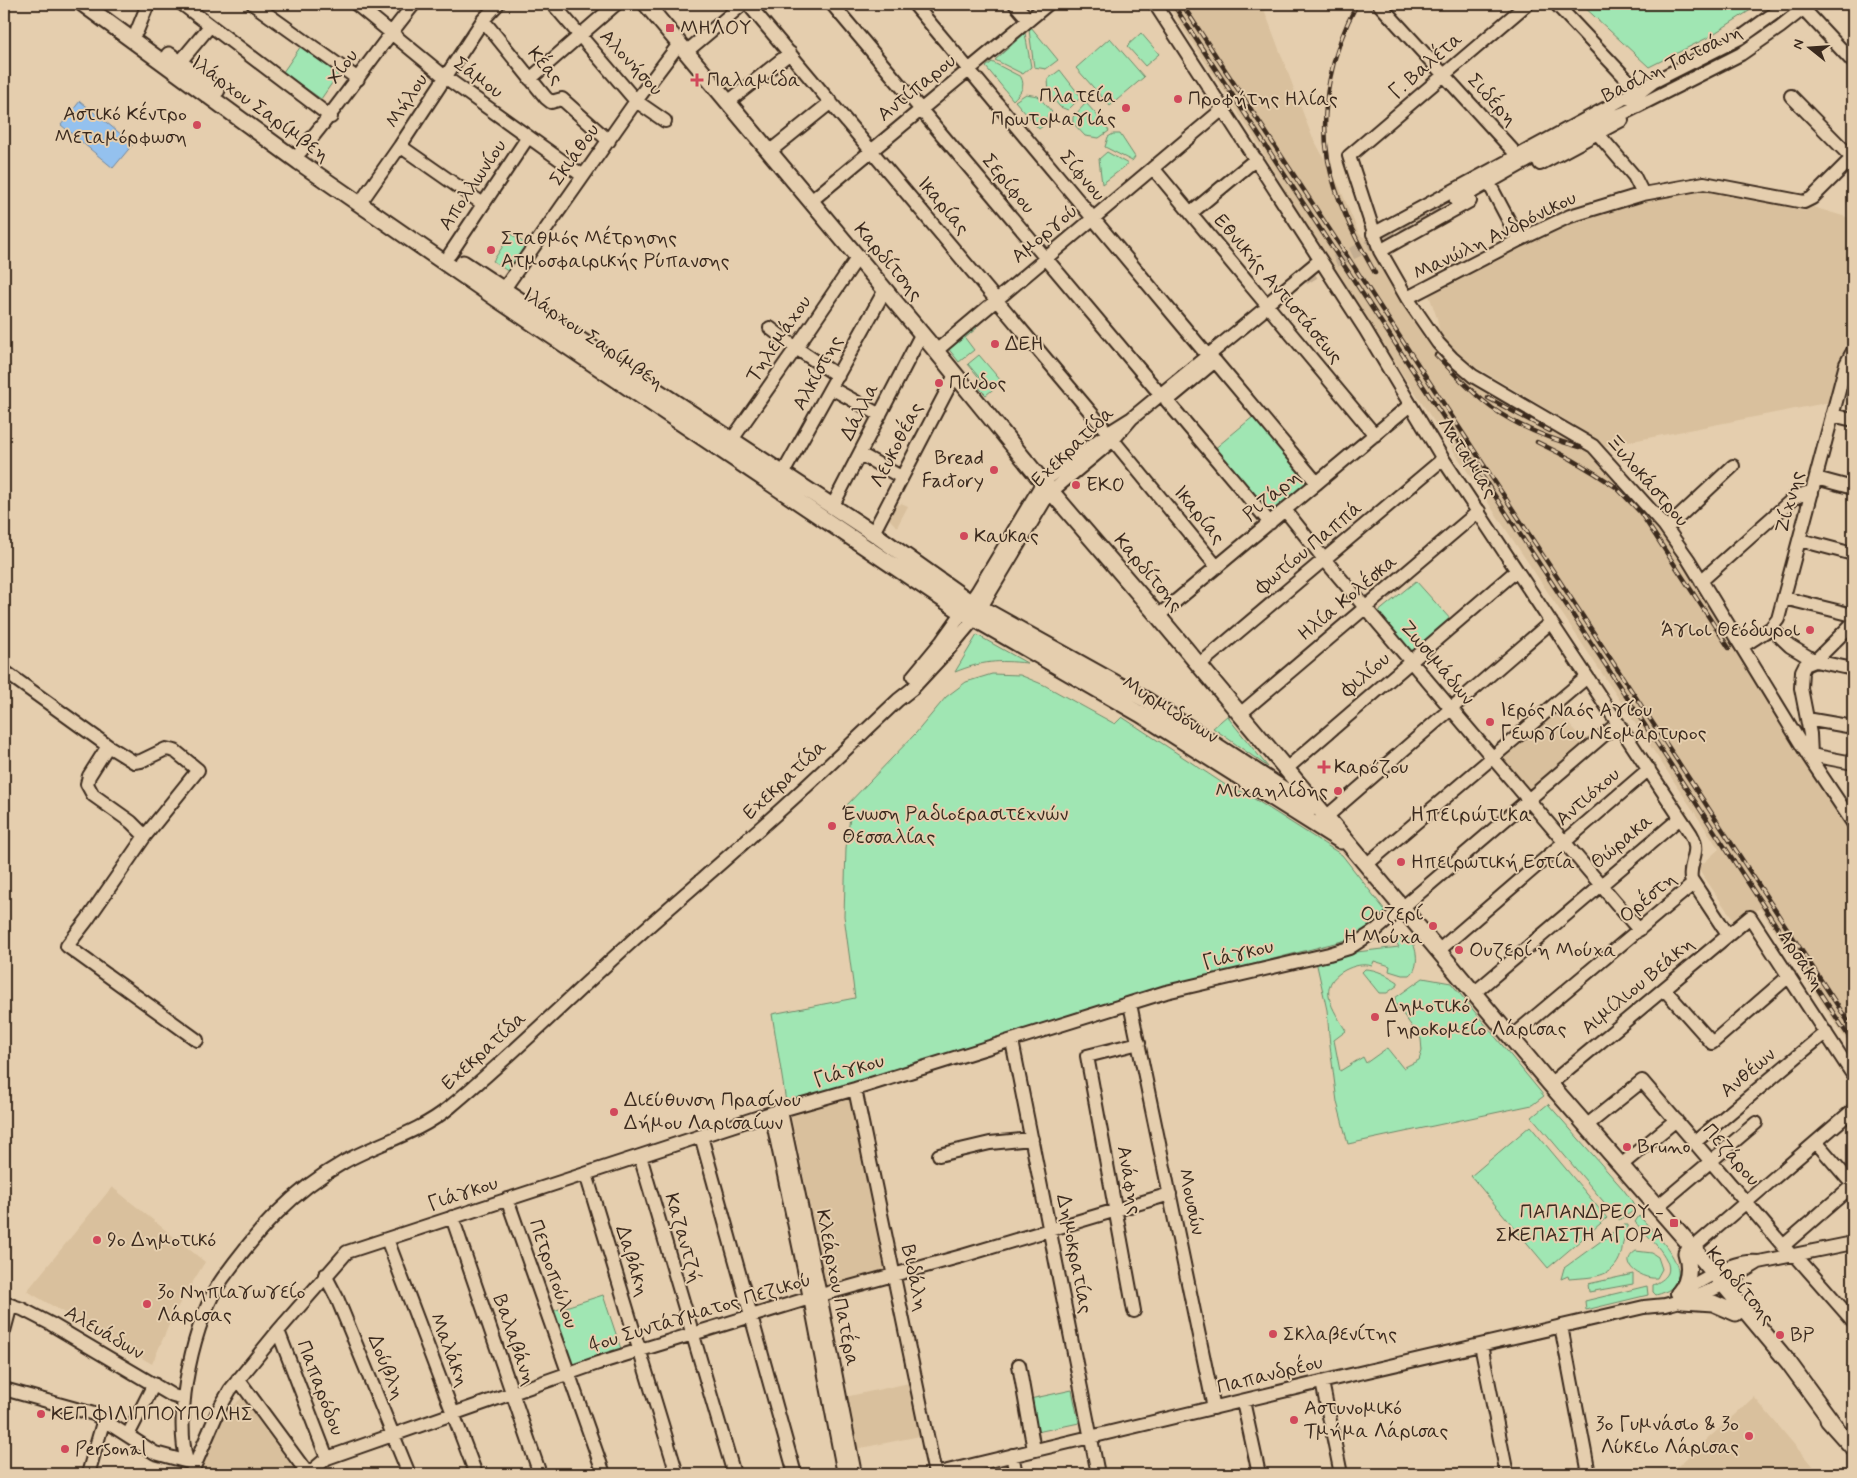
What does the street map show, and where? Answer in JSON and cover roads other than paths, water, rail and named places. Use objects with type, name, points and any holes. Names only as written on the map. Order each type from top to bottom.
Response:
[{"type":"main road","name":"Ιλάρχου Σαρίμβεη","points":[[83,4],[299,162],[872,533],[972,610]]},
{"type":"main road","name":"Ιλάρχου Σαρίμβεη","points":[[100,4],[301,152],[450,254],[501,294],[972,610]]},
{"type":"main road","name":"Καρδίτσης","points":[[646,4],[1401,908],[1620,1166],[1658,1206],[1690,1250]]},
{"type":"main road","name":"Μυρμιδόνων","points":[[972,610],[1146,700],[1326,817]]},
{"type":"main road","name":"Μυρμιδόνων","points":[[972,610],[1052,662],[1140,714],[1352,848]]},
{"type":"main road","name":"Καρδίτσης","points":[[1620,1166],[1628,1183],[1721,1283],[1790,1363],[1853,1448]]},
{"type":"main road","points":[[1690,1250],[1688,1274],[1681,1297],[1713,1303],[1736,1313]]},
{"type":"main road","name":"Καρδίτσης","points":[[1721,1283],[1736,1313],[1810,1402],[1835,1426]]},
{"type":"street","points":[[138,32],[148,4]]},
{"type":"street","points":[[182,4],[330,116]]},
{"type":"street","points":[[253,4],[358,79]]},
{"type":"street","name":"Σάμου","points":[[356,4],[445,77],[584,176]]},
{"type":"street","name":"Χίου","points":[[301,152],[414,4]]},
{"type":"street","name":"Μήλου","points":[[365,196],[483,20],[498,4]]},
{"type":"street","name":"Αλονήσου","points":[[553,4],[636,101],[665,121]]},
{"type":"street","points":[[530,79],[616,4]]},
{"type":"street","name":"Σκιάθου","points":[[501,294],[636,101],[682,48],[743,4]]},
{"type":"street","name":"Ικαρίας","points":[[748,4],[1111,436],[1217,567]]},
{"type":"street","name":"Σερίφου","points":[[832,4],[1155,388]]},
{"type":"street","name":"Σίφνου","points":[[914,4],[1203,350]]},
{"type":"street","points":[[1015,4],[1029,20]]},
{"type":"street","name":"Αντίπαρου","points":[[811,201],[1048,4]]},
{"type":"street","name":"Λαταμίας","points":[[1155,4],[1224,108],[1365,329],[1443,459],[1680,818],[1695,843],[1696,853],[1690,874],[1693,884]]},
{"type":"street","name":"Σιδέρη","points":[[1379,4],[1517,156]]},
{"type":"street","name":"Γ. Βαλέτα","points":[[1350,156],[1527,4]]},
{"type":"street","points":[[1380,250],[1633,114],[1640,95],[1556,4]]},
{"type":"street","name":"Βασίλη Τσιτσάνη","points":[[1456,201],[1582,130],[1613,118],[1664,77],[1740,38],[1787,4]]},
{"type":"street","points":[[1804,5],[1853,62]]},
{"type":"street","name":"Βασίλη Τσιτσάνη","points":[[1373,234],[1621,100],[1640,95],[1741,54],[1804,5]]},
{"type":"street","name":"Κέας","points":[[483,20],[551,102],[562,99],[609,141]]},
{"type":"street","points":[[180,62],[210,26]]},
{"type":"street","points":[[728,102],[790,54]]},
{"type":"street","points":[[1791,96],[1852,157]]},
{"type":"street","points":[[769,152],[831,102]]},
{"type":"street","name":"Αμοργού","points":[[936,351],[1224,108]]},
{"type":"street","points":[[1598,134],[1634,176],[1643,194]]},
{"type":"street","name":"Απολλωνίου","points":[[450,254],[528,137]]},
{"type":"street","points":[[400,146],[483,204]]},
{"type":"street","name":"Ξυλοκάστρου","points":[[1350,156],[1373,234],[1380,250],[1408,298],[1438,343],[1455,362],[1479,379],[1588,442],[1601,452],[1667,528],[1810,756],[1852,819]]},
{"type":"street","name":"Μανώλη Ανδρόνικου","points":[[1408,298],[1519,240],[1570,216],[1643,194],[1704,183],[1804,202],[1812,198],[1852,157]]},
{"type":"street","points":[[1191,213],[1256,159]]},
{"type":"street","name":"Εθνικής Αντιστάσεως","points":[[1153,168],[1191,213],[1264,308],[1374,435]]},
{"type":"street","points":[[1492,189],[1519,240]]},
{"type":"street","name":"Τηλεμάχου","points":[[731,441],[858,257]]},
{"type":"street","name":"Εχεκρατίδα","points":[[191,1466],[183,1432],[184,1400],[193,1351],[202,1319],[210,1298],[242,1253],[279,1208],[305,1187],[344,1162],[422,1125],[448,1109],[493,1070],[619,953],[749,838],[917,684],[972,610],[1045,500],[1048,487],[1320,260]]},
{"type":"street","name":"Αλκίστης","points":[[782,475],[885,290]]},
{"type":"street","points":[[770,328],[838,376]]},
{"type":"street","name":"Δάλλα","points":[[832,507],[922,333]]},
{"type":"street","name":"Ζίχνης","points":[[1771,628],[1778,619],[1846,364],[1853,353]]},
{"type":"street","points":[[1270,523],[1167,401],[1215,361],[1317,484]]},
{"type":"street","name":"Λευκοθέας","points":[[872,533],[955,374]]},
{"type":"street","points":[[831,388],[880,415]]},
{"type":"street","name":"Ριζάρη","points":[[1158,616],[1410,405]]},
{"type":"street","points":[[1832,415],[1853,420]]},
{"type":"street","points":[[860,454],[902,477]]},
{"type":"street","name":"Φωτίου Παππά","points":[[1199,665],[1443,459]]},
{"type":"street","points":[[1667,528],[1733,466]]},
{"type":"street","points":[[1816,478],[1853,488]]},
{"type":"street","points":[[1701,581],[1794,498],[1806,493],[1812,494]]},
{"type":"street","name":"Ζωσιμάδων","points":[[1285,510],[1324,559],[1639,930]]},
{"type":"street","name":"Ηλία Κολέσκα","points":[[1243,717],[1481,515]]},
{"type":"street","points":[[1800,540],[1853,554]]},
{"type":"street","name":"Φιλίου","points":[[1286,769],[1516,571]]},
{"type":"street","points":[[1784,598],[1853,615]]},
{"type":"street","points":[[1326,817],[1551,622]]},
{"type":"street","points":[[1853,623],[1815,661],[1806,665],[1801,676],[1810,756],[1853,763]]},
{"type":"street","points":[[1742,646],[1771,628],[1790,646],[1815,661],[1853,669]]},
{"type":"street","points":[[4,671],[108,746],[134,762],[141,761],[166,749],[175,751],[198,770],[145,836],[87,920],[66,946],[197,1040]]},
{"type":"street","points":[[1366,865],[1587,677]]},
{"type":"street","points":[[1807,719],[1853,727]]},
{"type":"street","name":"Γιάγκου","points":[[191,1466],[219,1409],[238,1379],[347,1252],[776,1112],[1012,1041],[1166,992],[1349,948],[1363,940],[1618,723]]},
{"type":"street","points":[[108,746],[89,776],[87,784],[93,794],[131,822],[145,836]]},
{"type":"street","name":"Αντιόχου","points":[[1438,951],[1649,769]]},
{"type":"street","name":"Θώρακα","points":[[1474,993],[1680,818]]},
{"type":"street","points":[[1693,884],[1728,935]]},
{"type":"street","name":"Ορέστη","points":[[1511,1037],[1693,884]]},
{"type":"street","name":"Αιμίλιου Βεάκη","points":[[1550,1084],[1750,917]]},
{"type":"street","name":"Αρσάκη","points":[[1750,917],[1853,1075]]},
{"type":"street","points":[[1664,989],[1712,1042],[1789,976]]},
{"type":"street","name":"Μουσών","points":[[1130,1004],[1214,1408]]},
{"type":"street","name":"Ανθέων","points":[[1695,1142],[1826,1032]]},
{"type":"street","name":"Δημοκρατίας","points":[[1012,1041],[1051,1229],[1098,1474]]},
{"type":"street","name":"Ανάφης","points":[[1134,1311],[1088,1056],[1139,1043]]},
{"type":"street","name":"Πεζάρου","points":[[1586,1126],[1642,1080],[1790,1252],[1853,1321]]},
{"type":"street","name":"Βιδάλη","points":[[855,1089],[935,1474]]},
{"type":"street","points":[[1690,1250],[1853,1110]]},
{"type":"street","name":"Κλεάρχου Πατέρα","points":[[776,1112],[854,1474]]},
{"type":"street","points":[[1620,1166],[1676,1120]]},
{"type":"street","points":[[1658,1206],[1756,1123]]},
{"type":"street","points":[[701,1136],[795,1474]]},
{"type":"street","points":[[939,1155],[990,1143],[1032,1139]]},
{"type":"street","points":[[1790,1252],[1853,1185],[1816,1142]]},
{"type":"street","name":"Καζαντζή","points":[[640,1156],[691,1334],[734,1474]]},
{"type":"street","name":"Δαβάκη","points":[[586,1174],[677,1474]]},
{"type":"street","name":"4ου Συντάγματος Πεζικού","points":[[308,1474],[327,1458],[640,1350],[1170,1194]]},
{"type":"street","name":"Πετροπούλου","points":[[507,1199],[604,1474]]},
{"type":"street","name":"Βαλαβάνη","points":[[452,1217],[540,1474]]},
{"type":"street","name":"Μαλάκη","points":[[387,1239],[476,1474]]},
{"type":"street","points":[[1721,1283],[1759,1262],[1790,1252],[1853,1244]]},
{"type":"street","points":[[1721,1283],[1736,1264],[1759,1262]]},
{"type":"street","name":"Δούβλη","points":[[326,1275],[408,1474]]},
{"type":"street","name":"Παπανδρέου","points":[[935,1474],[1644,1307],[1721,1283]]},
{"type":"street","name":"Κλεάρχου Πατέρα","points":[[815,1297],[844,1474]]},
{"type":"street","points":[[4,1331],[8,1304]]},
{"type":"street","name":"Αλευάδων","points":[[8,1304],[87,1344],[173,1396],[184,1400]]},
{"type":"street","points":[[1561,1326],[1589,1474]]},
{"type":"street","name":"Παπαρόδου","points":[[278,1331],[327,1458]]},
{"type":"street","points":[[1481,1345],[1507,1474]]},
{"type":"street","points":[[1019,1366],[1034,1450]]},
{"type":"street","points":[[238,1379],[308,1474]]},
{"type":"street","points":[[1322,1382],[1342,1474]]},
{"type":"street","points":[[128,1435],[154,1384]]},
{"type":"street","points":[[4,1389],[94,1414],[155,1453],[191,1466]]},
{"type":"street","points":[[1244,1401],[1258,1474]]},
{"type":"street","points":[[88,1474],[104,1419]]},
{"type":"street","points":[[1012,1455],[1016,1474]]},
{"type":"water","points":[[80,101],[133,144],[113,168],[61,125]]},
{"type":"tunnel","points":[[1304,279],[1325,266],[1385,238],[1456,201]]},
{"type":"railway","points":[[1173,4],[1853,1043]]},
{"type":"railway","points":[[1182,4],[1853,1029]]},
{"type":"railway","points":[[1357,4],[1334,60],[1327,100],[1326,140],[1331,175],[1341,205],[1353,233],[1375,273]]},
{"type":"railway","points":[[1436,355],[1477,396],[1502,415],[1535,432],[1580,447]]},
{"type":"railway","points":[[1488,398],[1550,431]]},
{"type":"railway","points":[[1537,442],[1571,459],[1616,487],[1640,512],[1729,648]]},
{"type":"place","name":"ΜΗΛΟΥ","points":[[670,28]]},
{"type":"place","name":"Παλαμίδα","points":[[697,80]]},
{"type":"place","name":"Προφήτης Ηλίας","points":[[1178,99]]},
{"type":"place","name":"Πλατεία Πρωτομαγιάς","points":[[1126,108]]},
{"type":"place","name":"Αστικό Κέντρο Μεταμόρφωση","points":[[197,125]]},
{"type":"place","name":"Σταθμός Μέτρησης Ατμοσφαιρικής Ρύπανσης","points":[[491,250]]},
{"type":"place","name":"ΔΕΗ","points":[[995,344]]},
{"type":"place","name":"Πίνδος","points":[[939,383]]},
{"type":"place","name":"Bread Factory","points":[[994,470]]},
{"type":"place","name":"EKO","points":[[1076,485]]},
{"type":"place","name":"Καυκας","points":[[964,536]]},
{"type":"place","name":"Άγιοι Θεόδωροι","points":[[1810,630]]},
{"type":"place","name":"Ιερός Ναός Αγίου Γεωργίου Νεομάρτυρος","points":[[1490,722]]},
{"type":"place","name":"Καρόζου","points":[[1324,767]]},
{"type":"place","name":"Μιχαηλίδης","points":[[1338,791]]},
{"type":"place","name":"Ένωση Ραδιοερασιτεχνών Θεσσαλίας","points":[[832,826]]},
{"type":"place","name":"Ηπειρωτική Εστία","points":[[1401,862]]},
{"type":"place","name":"Ουζερί Η Μούχα","points":[[1433,926]]},
{"type":"place","name":"Ουζερί η Μούχα","points":[[1459,950]]},
{"type":"place","name":"Δημοτικό Γηροκομείο Λάρισας","points":[[1375,1017]]},
{"type":"place","name":"Διεύθυνση Πρασίνου Δήμου Λαρισαίων","points":[[614,1112]]},
{"type":"place","name":"Bruno","points":[[1627,1147]]},
{"type":"place","name":"ΠΑΠΑΝΔΡΕΟΥ - ΣΚΕΠΑΣΤΗ ΑΓΟΡΑ","points":[[1674,1223]]},
{"type":"place","name":"9ο Δημοτικό","points":[[97,1240]]},
{"type":"place","name":"3o Νηπιαγωγείο Λάρισας","points":[[147,1304]]},
{"type":"place","name":"Σκλαβενίτης","points":[[1273,1334]]},
{"type":"place","name":"BP","points":[[1780,1335]]},
{"type":"place","name":"ΚΕΠ ΦΙΛΙΠΠΟΥΠΟΛΗΣ","points":[[41,1414]]},
{"type":"place","name":"Αστυνομικό Τμήμα Λάρισας","points":[[1294,1420]]},
{"type":"place","name":"3ο Γυμνάσιο & 3ο Λύκειο Λάρισας","points":[[1749,1436]]},
{"type":"place","name":"Personal","points":[[65,1449]]},
{"type":"district","name":"Ηπειρώτικα","points":[[1472,815]]}]
